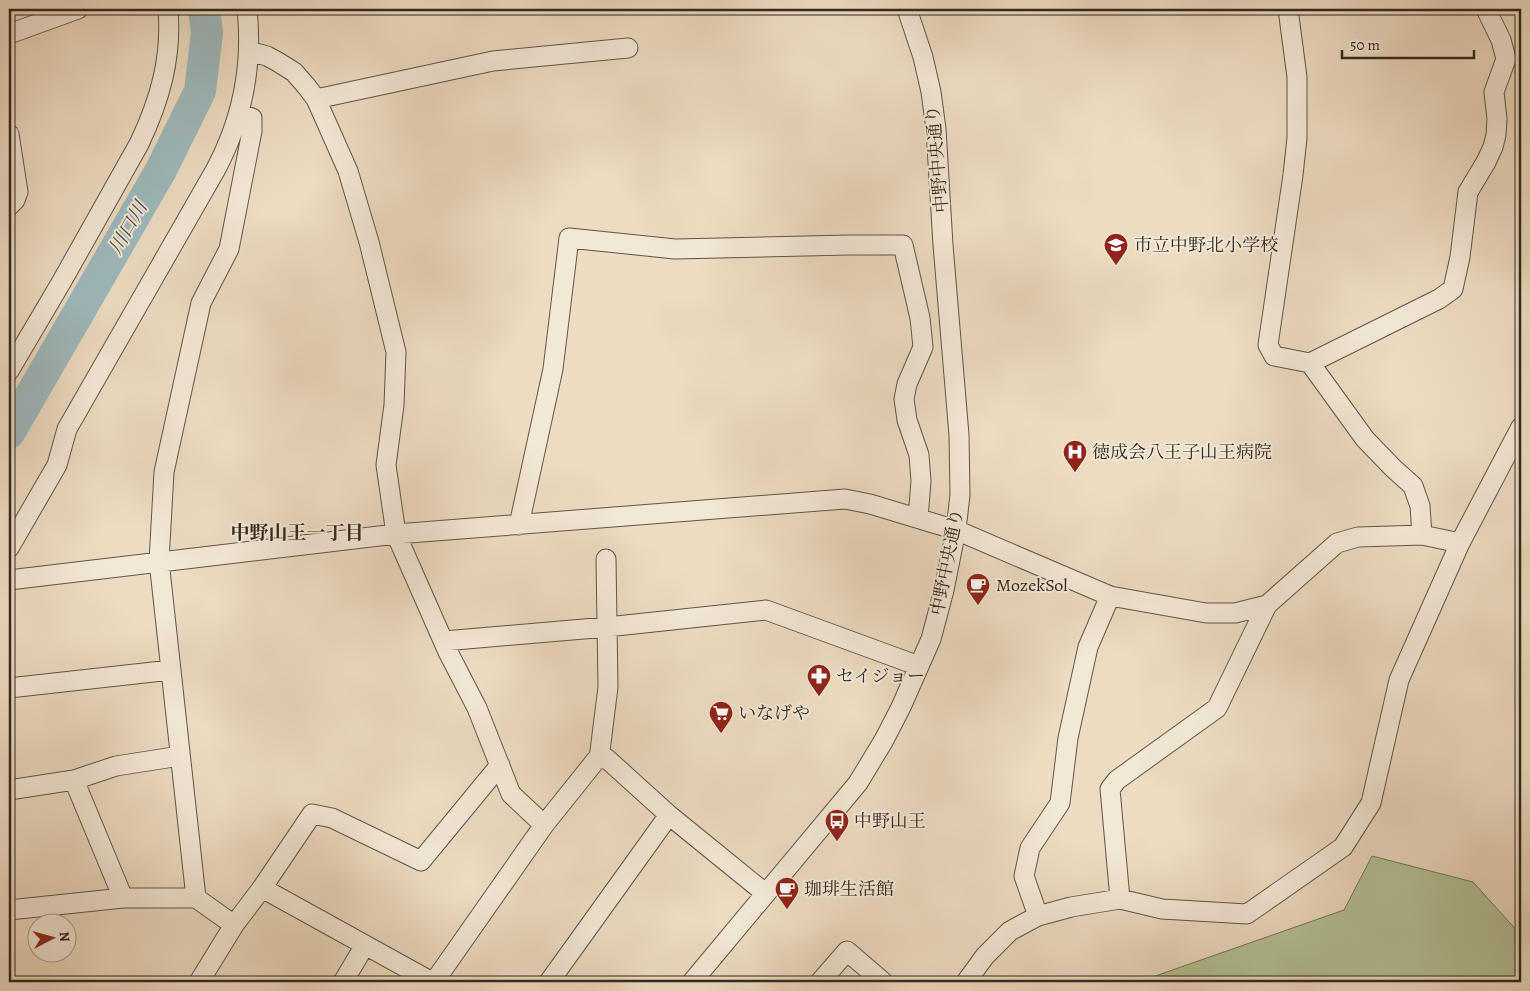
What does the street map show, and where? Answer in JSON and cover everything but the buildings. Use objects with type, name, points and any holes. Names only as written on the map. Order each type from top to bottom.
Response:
[{"type":"street","points":[[9,34],[78,9]]},
{"type":"street","points":[[9,371],[71,266],[140,144],[149,124],[157,105],[165,69],[169,36],[168,9]]},
{"type":"street","points":[[9,548],[57,465],[67,428],[223,156],[240,113],[246,83],[249,51],[247,9]]},
{"type":"street","points":[[1288,9],[1297,77],[1297,138],[1268,345],[1274,356],[1310,363],[1439,299],[1453,289],[1460,256],[1468,192],[1486,162],[1496,135],[1497,119],[1494,92],[1506,59],[1501,40],[1486,9]]},
{"type":"street","name":"中野中央通り","points":[[692,982],[858,783],[884,740],[919,666],[931,639],[944,590],[956,530],[960,495],[959,435],[943,245],[936,129],[931,92],[910,10]]},
{"type":"street","points":[[316,99],[492,60],[628,48]]},
{"type":"street","points":[[249,51],[267,56],[294,72],[316,99],[348,171],[369,242],[396,352],[394,405],[386,465],[396,534],[444,641],[477,708],[511,794],[544,825]]},
{"type":"street","points":[[196,898],[159,562],[164,472],[201,303],[229,249],[252,131],[252,118],[240,113]]},
{"type":"street","points":[[9,134],[18,192],[15,200],[9,206]]},
{"type":"street","points":[[519,525],[553,369],[569,238],[675,249],[903,245],[920,318],[923,347],[907,384],[904,399],[907,420],[919,455],[921,481],[918,518]]},
{"type":"street","points":[[1310,363],[1365,439],[1413,486],[1420,506],[1422,536]]},
{"type":"street","points":[[966,982],[985,956],[1010,931],[1038,916],[1071,907],[1120,899],[1162,909],[1247,914],[1343,846],[1371,803],[1399,680],[1460,543],[1521,427]]},
{"type":"street","points":[[9,580],[396,534],[845,499],[870,504],[956,530],[1110,596],[1206,613],[1234,613],[1267,606]]},
{"type":"street","points":[[1120,899],[1110,789],[1117,780],[1217,708],[1267,606],[1337,543],[1358,537],[1422,536],[1460,543]]},
{"type":"street","points":[[600,759],[608,687],[606,560]]},
{"type":"street","points":[[1038,916],[1024,876],[1030,848],[1060,803],[1068,738],[1088,647],[1110,596]]},
{"type":"street","points":[[444,641],[607,627],[766,610],[919,666]]},
{"type":"street","points":[[9,688],[171,670]]},
{"type":"street","points":[[9,790],[74,780],[116,766],[180,756]]},
{"type":"street","points":[[262,888],[433,982],[544,825],[596,760],[606,758],[669,815],[765,893]]},
{"type":"street","points":[[199,982],[234,924],[262,888],[312,814],[332,818],[421,861],[500,765]]},
{"type":"street","points":[[74,780],[123,898]]},
{"type":"street","points":[[549,982],[669,815]]},
{"type":"street","points":[[9,910],[123,898],[196,898],[234,924]]},
{"type":"street","points":[[343,982],[366,945]]},
{"type":"street","points":[[820,982],[847,951],[883,982]]},
{"type":"green space","points":[[1372,856],[1473,882],[1519,933],[1521,932],[1521,982],[1141,981],[1344,910]]},
{"type":"waterway","name":"川口川","points":[[9,433],[161,170],[200,91],[207,33],[204,9]]},
{"type":"place","name":"市立中野北小学校","points":[[1116,266]]},
{"type":"place","name":"徳成会八王子山王病院","points":[[1075,473]]},
{"type":"place","name":"MozekSol","points":[[978,606]]},
{"type":"place","name":"セイジョー","points":[[819,697]]},
{"type":"place","name":"いなげや","points":[[721,734]]},
{"type":"place","name":"中野山王","points":[[837,842]]},
{"type":"place","name":"珈琲生活館","points":[[787,910]]},
{"type":"district","name":"中野山王一丁目","points":[[297,533]]}]
